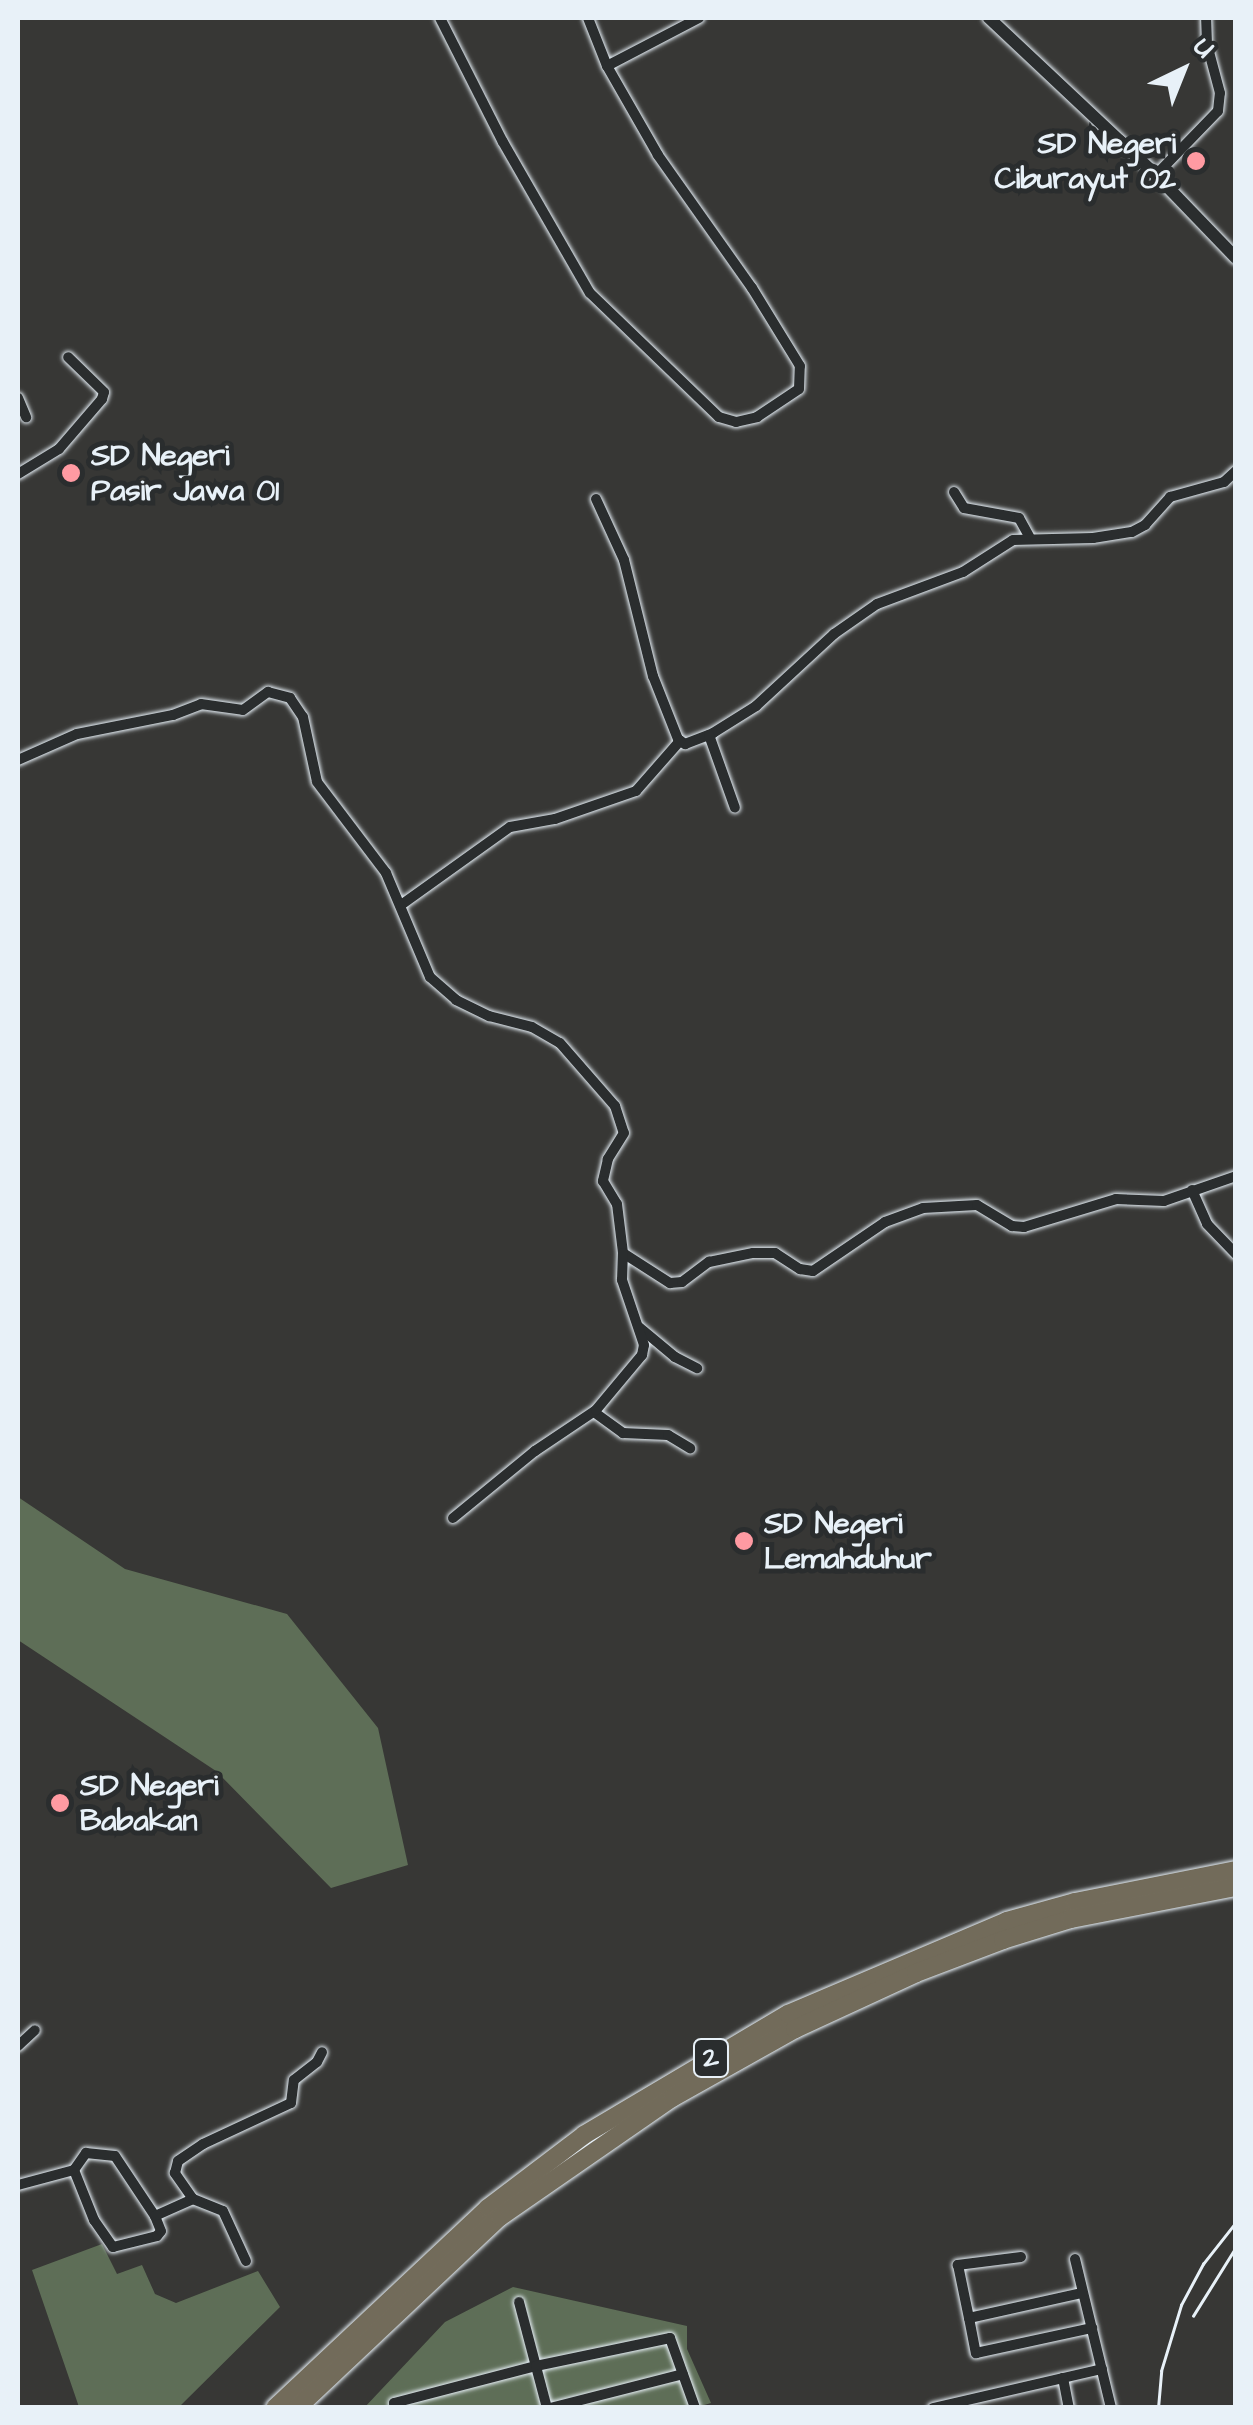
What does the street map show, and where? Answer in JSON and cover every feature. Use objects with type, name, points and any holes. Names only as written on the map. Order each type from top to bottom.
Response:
[{"type":"highway","name":"2","points":[[274,2408],[488,2208],[584,2135],[788,2014],[1008,1922],[1075,1902],[1236,1870]]},
{"type":"highway","name":"2","points":[[298,2408],[500,2217],[672,2098],[795,2029],[916,1973],[1003,1940],[1071,1919],[1236,1886]]},
{"type":"street","points":[[440,18],[503,142],[590,293],[709,410],[730,421],[757,417],[799,388],[800,366],[752,288],[658,155],[607,66],[588,18]]},
{"type":"street","points":[[607,66],[698,18]]},
{"type":"street","points":[[989,18],[1156,175],[1236,258]]},
{"type":"street","points":[[1156,175],[1218,110],[1220,93],[1205,32],[1206,18]]},
{"type":"street","points":[[18,474],[59,449],[102,399],[101,389],[68,357]]},
{"type":"street","points":[[18,398],[26,418]]},
{"type":"street","points":[[680,742],[685,744],[709,735],[761,702],[827,640],[867,610],[963,572],[1008,543],[1030,536],[1093,538],[1132,532],[1145,526],[1170,498],[1224,482],[1236,471]]},
{"type":"street","points":[[954,492],[964,508],[1018,518],[1030,536]]},
{"type":"street","points":[[596,499],[624,560],[647,658],[680,742]]},
{"type":"street","points":[[18,760],[77,734],[173,716],[200,704],[243,710],[268,692],[286,695],[303,716],[317,782],[386,873],[420,958],[437,985],[480,1012],[552,1037],[612,1102],[624,1133],[608,1159],[604,1181],[617,1204],[622,1280],[644,1350],[594,1412],[535,1451],[453,1518]]},
{"type":"street","points":[[709,735],[735,808]]},
{"type":"street","points":[[401,905],[510,827],[556,819],[636,791],[680,742]]},
{"type":"street","points":[[623,1253],[670,1283],[682,1282],[708,1262],[752,1252],[775,1253],[800,1269],[813,1271],[889,1219],[922,1208],[982,1206],[1019,1227],[1111,1200],[1160,1202],[1236,1176]]},
{"type":"street","points":[[1192,1190],[1207,1224],[1236,1254]]},
{"type":"street","points":[[634,1323],[675,1357],[698,1368]]},
{"type":"street","points":[[594,1412],[623,1433],[668,1435],[690,1448]]},
{"type":"street","points":[[18,2046],[35,2030]]},
{"type":"street","points":[[246,2262],[223,2211],[193,2200],[175,2172],[176,2164],[203,2144],[291,2104],[294,2080],[318,2062],[322,2052]]},
{"type":"street","points":[[18,2185],[74,2170],[86,2154],[115,2156],[155,2216],[159,2234],[114,2248],[94,2220],[74,2170]]},
{"type":"street","points":[[155,2216],[193,2200]]},
{"type":"street","points":[[1020,2257],[958,2265],[976,2353],[1092,2328]]},
{"type":"street","points":[[1075,2260],[1111,2408]]},
{"type":"street","points":[[969,2318],[1082,2293]]},
{"type":"street","points":[[519,2302],[548,2408],[683,2374]]},
{"type":"street","points":[[395,2408],[394,2404],[536,2366],[670,2338],[695,2408]]},
{"type":"street","points":[[933,2408],[1102,2369]]},
{"type":"street","points":[[1063,2378],[1069,2408]]},
{"type":"green space","points":[[18,1497],[125,1569],[287,1614],[378,1728],[408,1865],[331,1888],[216,1771],[18,1640]]},
{"type":"green space","points":[[102,2244],[117,2274],[142,2265],[155,2294],[176,2303],[258,2271],[280,2307],[179,2407],[79,2407],[32,2270]]},
{"type":"green space","points":[[513,2287],[687,2326],[687,2349],[711,2403],[694,2408],[364,2408],[445,2322]]},
{"type":"railway","points":[[1158,2408],[1161,2371],[1181,2305],[1203,2264],[1236,2222]]},
{"type":"railway","points":[[1193,2316],[1236,2247]]},
{"type":"place","name":"SD Negeri Ciburayut 02","points":[[1196,161]]},
{"type":"place","name":"SD Negeri Pasir Jawa 01","points":[[71,473]]},
{"type":"place","name":"SD Negeri Lemahduhur","points":[[744,1541]]},
{"type":"place","name":"SD Negeri Babakan","points":[[60,1803]]}]
